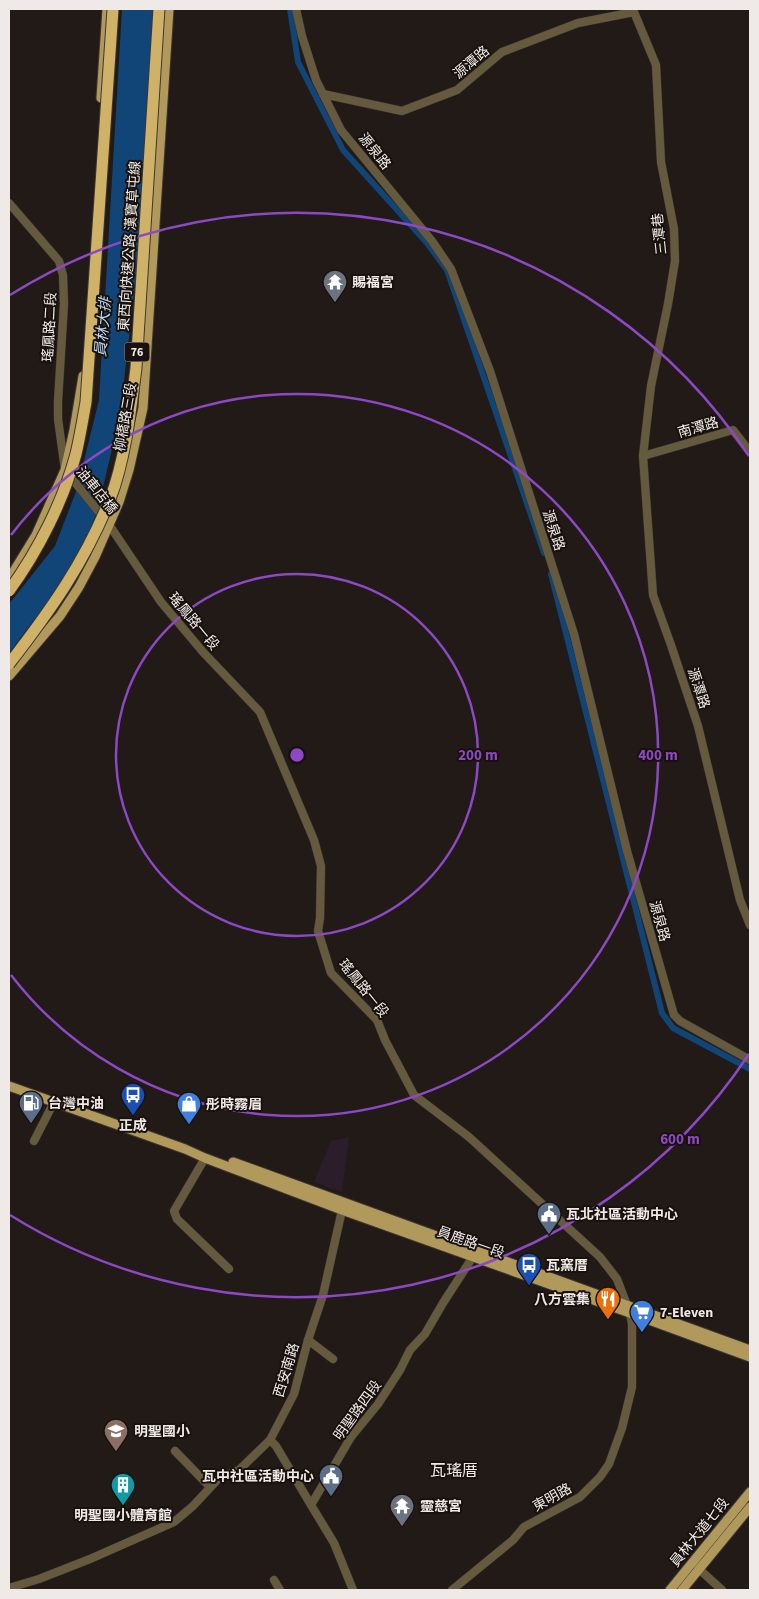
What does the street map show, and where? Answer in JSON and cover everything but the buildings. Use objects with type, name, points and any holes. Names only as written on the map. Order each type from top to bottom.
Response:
[{"type":"highway","points":[[9,591],[39,544],[57,505],[76,455],[86,402],[114,9]]},
{"type":"highway","name":"東西向快速公路 漢寶草屯線","points":[[9,664],[50,610],[85,553],[110,497],[119,466],[132,406],[136,368],[159,9]]},
{"type":"main road","points":[[9,579],[36,535],[65,470],[74,430],[84,367],[107,9]]},
{"type":"main road","name":"柳橋路三段","points":[[9,676],[60,616],[79,586],[110,526],[129,470],[143,408],[169,9]]},
{"type":"main road","name":"員鹿路一段","points":[[9,1086],[185,1149],[342,1210],[626,1304],[750,1350]]},
{"type":"main road","name":"員鹿路一段","points":[[185,1149],[203,1151],[750,1358]]},
{"type":"main road","name":"員林大道七段","points":[[670,1590],[750,1492]]},
{"type":"main road","name":"員林大道七段","points":[[682,1590],[750,1507]]},
{"type":"street","name":"源泉路","points":[[296,9],[302,36],[316,80],[341,130],[432,241],[451,269],[490,371],[574,634],[627,850],[674,1015],[680,1021],[750,1060]]},
{"type":"street","name":"源潭路","points":[[323,94],[402,111],[457,90],[502,52],[578,23],[634,12]]},
{"type":"street","name":"三潭巷","points":[[634,12],[656,65],[660,162],[674,229],[675,261],[651,386],[643,456]]},
{"type":"street","name":"瑤鳳路二段","points":[[9,203],[59,261],[63,275],[64,304],[58,418],[65,470]]},
{"type":"street","name":"南潭路","points":[[643,456],[733,430],[750,452]]},
{"type":"street","name":"源潭路","points":[[643,456],[652,595],[698,726],[740,900],[750,925]]},
{"type":"street","name":"油車店橋","points":[[65,470],[110,526]]},
{"type":"street","name":"瑤鳳路一段","points":[[110,526],[161,602],[203,652],[260,712],[314,840],[321,866],[318,931],[331,973],[377,1020],[385,1040],[414,1095],[469,1137],[600,1257],[617,1278],[630,1313]]},
{"type":"street","points":[[34,1141],[54,1102]]},
{"type":"street","points":[[205,1158],[174,1211],[177,1219],[229,1269]]},
{"type":"street","name":"西安南路","points":[[9,1588],[39,1579],[90,1559],[174,1522],[220,1477],[239,1470],[270,1440],[294,1394],[308,1340],[323,1295],[342,1210]]},
{"type":"street","name":"明聖路四段","points":[[311,1505],[351,1437],[378,1404],[400,1370],[410,1350],[425,1334],[442,1303],[475,1254]]},
{"type":"street","name":"東明路","points":[[452,1590],[513,1540],[524,1527],[580,1498],[600,1477],[609,1464],[622,1428],[632,1387],[632,1324],[630,1313]]},
{"type":"street","points":[[308,1340],[334,1360]]},
{"type":"street","points":[[270,1440],[276,1446],[334,1543],[353,1590]]},
{"type":"street","points":[[175,1451],[210,1487]]},
{"type":"street","points":[[695,1560],[699,1569],[722,1590]]},
{"type":"street","points":[[274,1580],[280,1590]]},
{"type":"shaded area","points":[[349,1137],[342,1192],[314,1182],[331,1141]]},
{"type":"water","points":[[122,9],[154,9],[141,232],[120,416],[97,512],[76,564],[9,653],[9,604],[55,546],[77,489],[99,400]]},
{"type":"waterway","points":[[290,9],[298,62],[343,150],[427,243],[447,270],[544,553]]},
{"type":"waterway","points":[[551,574],[662,1013],[673,1028],[750,1069]]},
{"type":"place","name":"賜福宮","points":[[335,303]]},
{"type":"place","name":"正成","points":[[133,1116]]},
{"type":"place","name":"台灣中油","points":[[31,1124]]},
{"type":"place","name":"彤時霧眉","points":[[189,1125]]},
{"type":"place","name":"瓦北社區活動中心","points":[[549,1235]]},
{"type":"place","name":"瓦窯厝","points":[[529,1286]]},
{"type":"place","name":"八方雲集","points":[[608,1320]]},
{"type":"place","name":"7-Eleven","points":[[642,1333]]},
{"type":"place","name":"明聖國小","points":[[116,1452]]},
{"type":"place","name":"瓦中社區活動中心","points":[[331,1497]]},
{"type":"place","name":"明聖國小體育館","points":[[123,1506]]},
{"type":"place","name":"靈慈宮","points":[[402,1527]]},
{"type":"district","name":"瓦瑤厝","points":[[454,1470]]},
{"type":"water label","name":"員林大排","points":[[103,327]]}]
